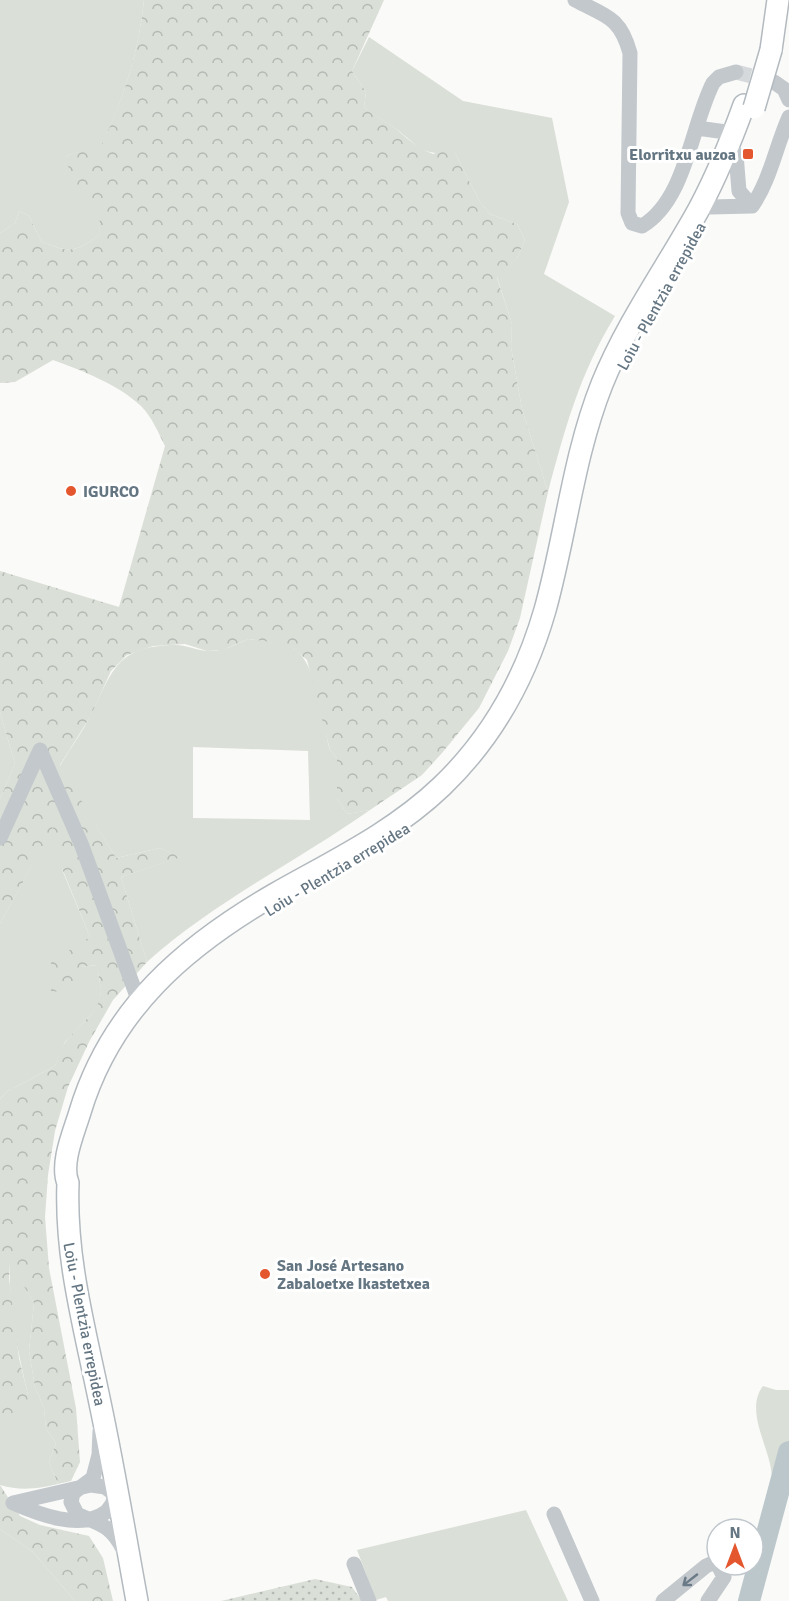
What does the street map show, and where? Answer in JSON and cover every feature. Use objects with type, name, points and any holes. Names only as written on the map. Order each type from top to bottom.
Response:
[{"type":"main road","points":[[765,49],[768,0]]},
{"type":"main road","points":[[68,1183],[65,1175],[71,1143],[85,1097],[102,1058],[139,1002],[165,971],[221,927],[393,827],[442,786],[483,739],[512,694],[537,637],[554,575],[578,457],[605,378],[626,334],[730,155],[737,126],[749,107],[778,0]]},
{"type":"main road","name":"Loiu - Plentzia errepidea","points":[[137,1601],[100,1404],[74,1284],[68,1236],[68,1183],[76,1176],[81,1145],[95,1099],[133,1025],[166,985],[228,935],[342,870],[414,824],[478,763],[515,711],[532,678],[556,607],[590,455],[603,410],[629,350],[711,207],[749,107]]},
{"type":"street","points":[[575,0],[618,23],[625,34],[630,52],[627,204],[632,223],[642,226],[652,220],[672,193],[701,130],[701,111],[713,83],[719,77],[736,72]]},
{"type":"street","points":[[774,82],[784,89],[789,99]]},
{"type":"street","points":[[752,206],[765,186],[776,144],[789,117]]},
{"type":"street","points":[[701,130],[726,132],[737,126]]},
{"type":"street","points":[[701,130],[720,144],[730,155],[739,191],[752,206]]},
{"type":"street","points":[[711,207],[752,206]]},
{"type":"street","points":[[0,838],[40,750],[82,846],[139,1002]]},
{"type":"street","points":[[100,1404],[99,1455],[93,1478],[73,1492],[71,1502],[77,1514],[103,1524],[115,1533],[130,1561]]},
{"type":"street","points":[[80,1486],[105,1487],[117,1496],[105,1512],[87,1518],[65,1520],[34,1512],[7,1499],[52,1496],[80,1486]]},
{"type":"street","points":[[554,1514],[592,1601]]},
{"type":"street","points":[[354,1564],[369,1601]]},
{"type":"street","points":[[663,1601],[705,1567]]},
{"type":"street","points":[[708,1601],[724,1577]]},
{"type":"green space","points":[[0,0],[144,0],[142,19],[129,74],[102,145],[66,156],[101,213],[99,235],[77,248],[58,248],[41,241],[29,216],[19,211],[15,223],[0,233]]},
{"type":"green space","points":[[144,0],[384,0],[352,71],[366,92],[364,107],[428,152],[433,154],[443,150],[455,153],[480,202],[490,214],[517,224],[525,240],[517,258],[497,278],[512,324],[511,347],[522,409],[548,492],[520,618],[508,651],[479,708],[422,775],[370,810],[347,814],[337,798],[337,758],[330,750],[307,660],[294,649],[270,642],[248,639],[223,650],[207,651],[185,644],[153,646],[127,655],[111,671],[90,717],[60,765],[116,858],[160,848],[181,857],[121,877],[147,962],[113,1000],[89,1042],[68,1087],[55,1131],[48,1175],[45,1217],[49,1268],[76,1408],[80,1462],[71,1481],[58,1484],[49,1462],[56,1443],[46,1429],[44,1408],[35,1387],[29,1351],[34,1303],[10,1263],[9,1278],[19,1358],[28,1395],[25,1419],[0,1430],[0,1099],[8,1091],[55,1066],[65,1043],[96,1008],[99,1001],[100,980],[96,965],[82,967],[70,990],[51,992],[51,962],[90,937],[55,851],[53,827],[0,924],[0,799],[15,764],[0,712],[0,571],[119,607],[165,446],[148,415],[132,398],[99,379],[64,364],[53,360],[15,382],[0,383],[0,233],[15,223],[19,211],[29,216],[41,241],[58,248],[77,248],[99,235],[100,213],[82,205],[70,175],[66,156],[102,144],[129,74],[142,19]]},
{"type":"green space","points":[[369,37],[463,101],[552,118],[569,202],[544,274],[615,316],[592,359],[575,401],[548,492],[522,409],[511,347],[512,324],[497,277],[517,258],[525,240],[517,224],[490,214],[480,202],[455,153],[434,153],[422,149],[364,107],[366,92],[352,71]]},
{"type":"green space","points":[[248,639],[278,643],[294,649],[302,656],[314,680],[330,750],[337,758],[337,798],[347,814],[370,810],[200,920],[147,962],[121,877],[180,857],[160,848],[116,858],[60,766],[84,727],[105,685],[119,664],[128,656],[153,647],[177,645],[213,651],[228,648]],"holes":[[[193,747],[308,751],[310,820],[193,818]]]},
{"type":"green space","points":[[0,712],[15,764],[0,799]]},
{"type":"green space","points":[[53,826],[63,872],[90,937],[77,947],[82,967],[97,965],[101,990],[99,1006],[65,1042],[55,1066],[8,1091],[0,1099],[0,924]]},
{"type":"green space","points":[[10,1262],[34,1303],[29,1351],[35,1387],[44,1408],[46,1429],[56,1443],[49,1462],[58,1484],[36,1488],[22,1489],[0,1485],[0,1430],[28,1395],[12,1312]]},
{"type":"green space","points":[[763,1386],[776,1390],[789,1390],[789,1494],[779,1495],[776,1492],[758,1424],[756,1404]]},
{"type":"green space","points":[[0,1485],[20,1516],[40,1525],[89,1536],[103,1558],[113,1601],[75,1601],[33,1552],[0,1529]]},
{"type":"green space","points":[[526,1510],[568,1601],[388,1601],[386,1597],[376,1600],[357,1550]]},
{"type":"green space","points":[[0,1529],[33,1552],[75,1601],[0,1601]]},
{"type":"green space","points":[[315,1579],[352,1587],[362,1601],[221,1601]]},
{"type":"waterway","points":[[749,1601],[789,1452]]},
{"type":"tunnel","points":[[736,72],[771,81]]},
{"type":"place","name":"Elorritxu auzoa","points":[[748,154]]},
{"type":"place","name":"IGURCO","points":[[71,491]]},
{"type":"place","name":"San José Artesano Zabaloetxe Ikastetxea","points":[[265,1274]]}]
